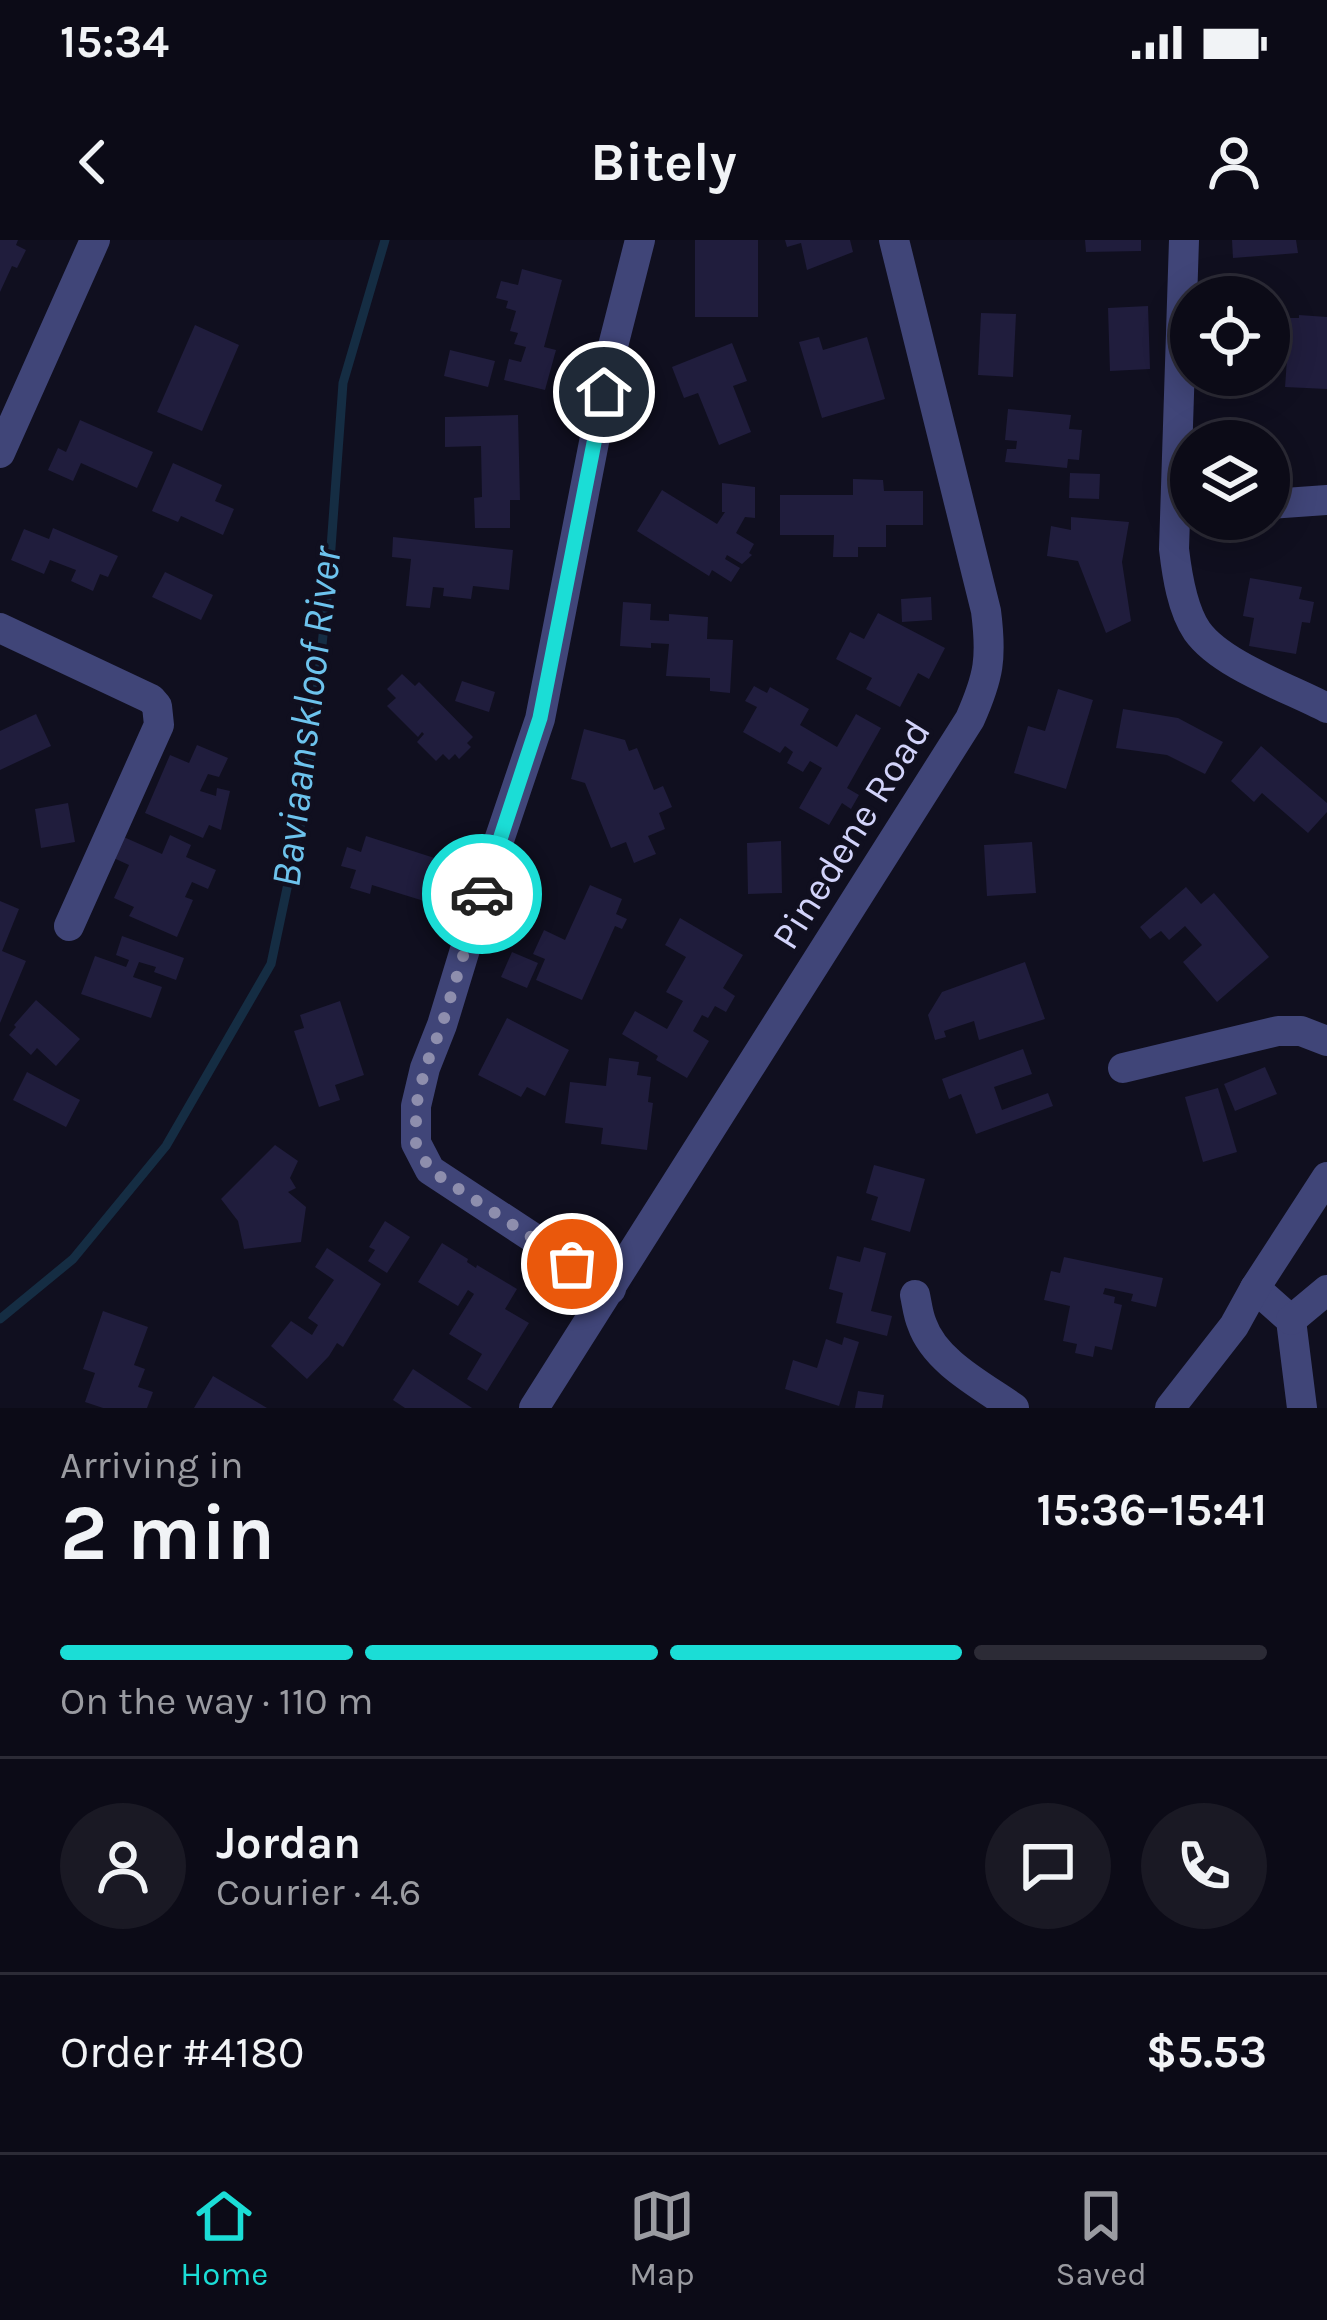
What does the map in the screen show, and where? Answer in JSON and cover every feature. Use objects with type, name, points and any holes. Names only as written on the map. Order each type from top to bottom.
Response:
[{"type":"street","points":[[0,453],[94,240]]},
{"type":"street","points":[[611,1289],[430,1170],[416,1143],[416,1106],[540,718],[612,350],[640,240]]},
{"type":"street","name":"Pinedene Road","points":[[533,1408],[970,719],[985,684],[991,650],[986,611],[894,240]]},
{"type":"street","points":[[1183,420],[1184,240]]},
{"type":"street","points":[[1290,503],[1327,500]]},
{"type":"street","points":[[1176,540],[1178,582],[1195,629],[1219,655],[1327,708]]},
{"type":"street","points":[[0,628],[157,706],[159,724],[69,926]]},
{"type":"street","points":[[1123,1068],[1278,1031],[1301,1031],[1327,1041]]},
{"type":"street","points":[[1170,1408],[1234,1326],[1327,1177]]},
{"type":"street","points":[[1255,1288],[1291,1320],[1302,1408]]},
{"type":"street","points":[[1291,1320],[1327,1290]]},
{"type":"street","points":[[915,1295],[931,1341],[955,1366],[1014,1408]]},
{"type":"building","points":[[0,240],[18,240],[16,245],[26,250],[0,292]]},
{"type":"building","points":[[695,240],[758,240],[758,317],[695,317]]},
{"type":"building","points":[[785,240],[850,240],[853,252],[807,270],[801,243],[787,247]]},
{"type":"building","points":[[1085,240],[1141,240],[1141,251],[1086,252]]},
{"type":"building","points":[[1232,240],[1296,240],[1298,253],[1233,258]]},
{"type":"building","points":[[522,269],[562,280],[544,347],[556,350],[545,390],[504,380],[509,359],[521,362],[526,347],[514,344],[518,333],[510,331],[516,311],[506,308],[508,301],[496,298],[501,281],[518,285]]},
{"type":"building","points":[[1148,306],[1150,369],[1110,371],[1108,308]]},
{"type":"building","points":[[981,313],[1016,314],[1013,377],[978,375]]},
{"type":"building","points":[[1327,317],[1327,389],[1290,387],[1290,318]]},
{"type":"building","points":[[195,325],[239,345],[202,431],[157,412]]},
{"type":"building","points":[[819,337],[823,350],[867,337],[885,399],[822,418],[799,342]]},
{"type":"building","points":[[732,343],[747,381],[733,386],[751,432],[719,445],[698,393],[684,398],[672,367]]},
{"type":"building","points":[[450,350],[495,361],[488,387],[444,376]]},
{"type":"building","points":[[1008,409],[1071,415],[1069,429],[1082,430],[1079,460],[1068,459],[1067,468],[1005,462],[1007,449],[1016,449],[1017,441],[1005,440]]},
{"type":"building","points":[[518,415],[520,500],[510,500],[510,528],[475,528],[474,498],[482,497],[481,446],[445,447],[445,417]]},
{"type":"building","points":[[80,420],[153,452],[137,488],[81,463],[73,481],[48,470],[58,448],[66,452]]},
{"type":"building","points":[[173,463],[222,485],[215,501],[234,509],[223,535],[181,516],[178,522],[152,511]]},
{"type":"building","points":[[1070,473],[1100,474],[1099,499],[1069,498]]},
{"type":"building","points":[[853,479],[883,480],[884,491],[923,491],[923,525],[886,525],[886,547],[858,547],[858,557],[833,557],[834,535],[780,535],[780,495],[853,495]]},
{"type":"building","points":[[722,483],[755,487],[755,518],[745,517],[736,533],[754,544],[752,555],[742,564],[727,555],[725,559],[740,568],[731,582],[712,570],[709,576],[637,531],[662,490],[717,524],[725,512]]},
{"type":"building","points":[[1071,517],[1129,522],[1122,562],[1131,621],[1106,633],[1078,561],[1047,556],[1051,526],[1071,530]]},
{"type":"building","points":[[53,528],[118,556],[108,577],[100,574],[93,591],[71,581],[76,570],[50,560],[44,574],[11,560],[24,529],[49,539]]},
{"type":"building","points":[[393,537],[513,550],[509,590],[473,586],[471,599],[443,596],[444,588],[433,587],[430,608],[406,606],[411,559],[392,557]]},
{"type":"building","points":[[165,572],[213,595],[201,620],[152,597]]},
{"type":"building","points":[[1250,578],[1302,587],[1299,599],[1314,602],[1310,623],[1302,622],[1296,654],[1249,646],[1254,618],[1243,616]]},
{"type":"building","points":[[931,597],[932,620],[902,622],[901,599]]},
{"type":"building","points":[[623,602],[651,604],[650,620],[669,621],[669,614],[708,617],[707,639],[733,640],[730,693],[710,691],[710,678],[666,676],[669,644],[620,646]]},
{"type":"building","points":[[878,613],[945,648],[929,679],[918,673],[900,707],[866,689],[872,678],[836,659],[850,632],[864,639]]},
{"type":"building","points":[[402,674],[415,686],[419,682],[473,737],[467,743],[471,747],[459,759],[455,754],[449,760],[443,754],[436,761],[417,742],[424,734],[418,737],[387,706],[396,698],[387,689]]},
{"type":"building","points":[[462,681],[495,692],[489,712],[455,701]]},
{"type":"building","points":[[754,686],[767,693],[770,687],[809,709],[800,725],[837,747],[856,714],[881,728],[847,788],[859,795],[851,809],[842,803],[829,825],[799,808],[822,768],[810,761],[803,772],[787,763],[793,752],[785,746],[780,753],[743,732],[757,707],[745,701]]},
{"type":"building","points":[[1058,689],[1093,700],[1066,789],[1014,773],[1028,726],[1045,731]]},
{"type":"building","points":[[1123,709],[1178,718],[1223,742],[1205,774],[1167,755],[1116,748]]},
{"type":"building","points":[[36,714],[51,746],[0,770],[0,731]]},
{"type":"building","points":[[584,729],[625,740],[629,751],[637,748],[654,790],[663,786],[672,807],[659,813],[665,829],[648,836],[656,854],[634,863],[626,842],[611,848],[585,783],[571,779]]},
{"type":"building","points":[[197,745],[228,758],[219,777],[208,774],[200,791],[216,796],[217,788],[230,791],[221,830],[209,825],[203,838],[145,813],[170,755],[189,763]]},
{"type":"building","points":[[1261,746],[1327,803],[1327,812],[1308,833],[1262,793],[1254,802],[1231,781]]},
{"type":"building","points":[[68,803],[75,842],[41,848],[35,809]]},
{"type":"building","points":[[117,834],[162,854],[170,835],[191,845],[186,857],[216,870],[208,889],[192,882],[185,897],[193,900],[177,937],[129,916],[134,907],[114,898],[129,865],[107,855]]},
{"type":"building","points":[[366,836],[450,863],[437,905],[372,885],[370,894],[350,888],[356,870],[341,866],[347,847],[361,852]]},
{"type":"building","points":[[781,841],[782,893],[748,894],[747,843]]},
{"type":"building","points":[[1032,842],[1036,893],[987,896],[984,845]]},
{"type":"building","points":[[590,885],[622,899],[616,914],[627,919],[622,929],[615,926],[582,1000],[536,980],[545,959],[533,954],[544,930],[565,940]]},
{"type":"building","points":[[1186,887],[1201,904],[1214,893],[1269,957],[1217,1002],[1183,962],[1202,945],[1185,926],[1169,940],[1161,931],[1150,939],[1140,927]]},
{"type":"building","points":[[0,901],[19,909],[2,951],[26,961],[0,1023]]},
{"type":"building","points":[[680,918],[743,955],[723,988],[735,996],[726,1012],[715,1006],[708,1018],[702,1015],[693,1031],[709,1041],[687,1078],[622,1034],[635,1011],[667,1029],[683,1001],[666,992],[686,957],[665,945]]},
{"type":"building","points":[[122,936],[184,958],[176,980],[139,962],[133,977],[162,987],[151,1018],[81,994],[95,956],[126,967],[129,960],[116,955]]},
{"type":"building","points":[[512,952],[538,963],[527,988],[501,977]]},
{"type":"building","points":[[1025,962],[1045,1019],[979,1040],[974,1021],[944,1031],[946,1037],[935,1040],[928,1015],[942,992]]},
{"type":"building","points":[[36,1000],[80,1039],[56,1066],[37,1048],[31,1055],[9,1035]]},
{"type":"building","points":[[340,1001],[364,1075],[335,1085],[340,1100],[319,1107],[294,1031],[304,1028],[300,1015]]},
{"type":"building","points":[[507,1018],[569,1050],[545,1096],[527,1087],[521,1097],[478,1075]]},
{"type":"building","points":[[1023,1049],[1032,1074],[994,1087],[1002,1110],[1048,1093],[1053,1106],[976,1134],[961,1094],[949,1099],[942,1079]]},
{"type":"building","points":[[609,1058],[639,1062],[637,1075],[651,1077],[647,1150],[601,1144],[603,1128],[565,1123],[570,1082],[606,1086]]},
{"type":"building","points":[[1265,1067],[1277,1094],[1235,1111],[1224,1084]]},
{"type":"building","points":[[27,1072],[80,1100],[66,1127],[13,1100]]},
{"type":"building","points":[[1218,1088],[1237,1152],[1203,1162],[1185,1097]]},
{"type":"building","points":[[275,1145],[298,1161],[290,1178],[296,1188],[288,1192],[306,1207],[301,1242],[244,1249],[238,1221],[221,1199]]},
{"type":"building","points":[[874,1165],[925,1179],[910,1232],[871,1220],[878,1197],[866,1193]]},
{"type":"building","points":[[385,1221],[410,1237],[387,1273],[368,1261],[375,1250],[369,1247]]},
{"type":"building","points":[[442,1243],[517,1289],[505,1309],[529,1323],[487,1391],[467,1379],[482,1354],[449,1334],[474,1294],[468,1290],[458,1306],[418,1282]]},
{"type":"building","points":[[864,1247],[886,1253],[871,1311],[892,1316],[887,1336],[836,1323],[843,1293],[829,1289],[837,1256],[860,1262]]},
{"type":"building","points":[[327,1248],[381,1284],[343,1347],[337,1343],[307,1379],[271,1346],[291,1321],[312,1335],[318,1325],[308,1318],[334,1280],[315,1267]]},
{"type":"building","points":[[1064,1257],[1163,1278],[1156,1307],[1131,1301],[1133,1294],[1105,1288],[1103,1294],[1122,1305],[1112,1350],[1095,1346],[1093,1357],[1075,1353],[1077,1344],[1063,1341],[1070,1306],[1044,1300],[1051,1271],[1060,1273]]},
{"type":"building","points":[[103,1311],[148,1327],[134,1365],[145,1369],[138,1387],[153,1392],[147,1408],[103,1408],[85,1402],[95,1373],[83,1369]]},
{"type":"building","points":[[844,1337],[859,1342],[839,1406],[785,1389],[793,1360],[817,1368],[826,1339],[842,1345]]},
{"type":"building","points":[[413,1369],[472,1408],[405,1408],[393,1400]]},
{"type":"building","points":[[213,1376],[267,1408],[194,1408]]},
{"type":"building","points":[[858,1391],[884,1395],[882,1408],[855,1408]]},
{"type":"waterway","name":"Baviaanskloof River","points":[[0,1319],[73,1259],[166,1146],[271,964],[305,803],[328,589],[343,383],[385,240]]},
{"type":"way so far","points":[[482,894],[425,1068],[416,1106],[416,1143],[430,1170],[572,1264]]},
{"type":"route","points":[[482,894],[540,718],[604,392]]}]
